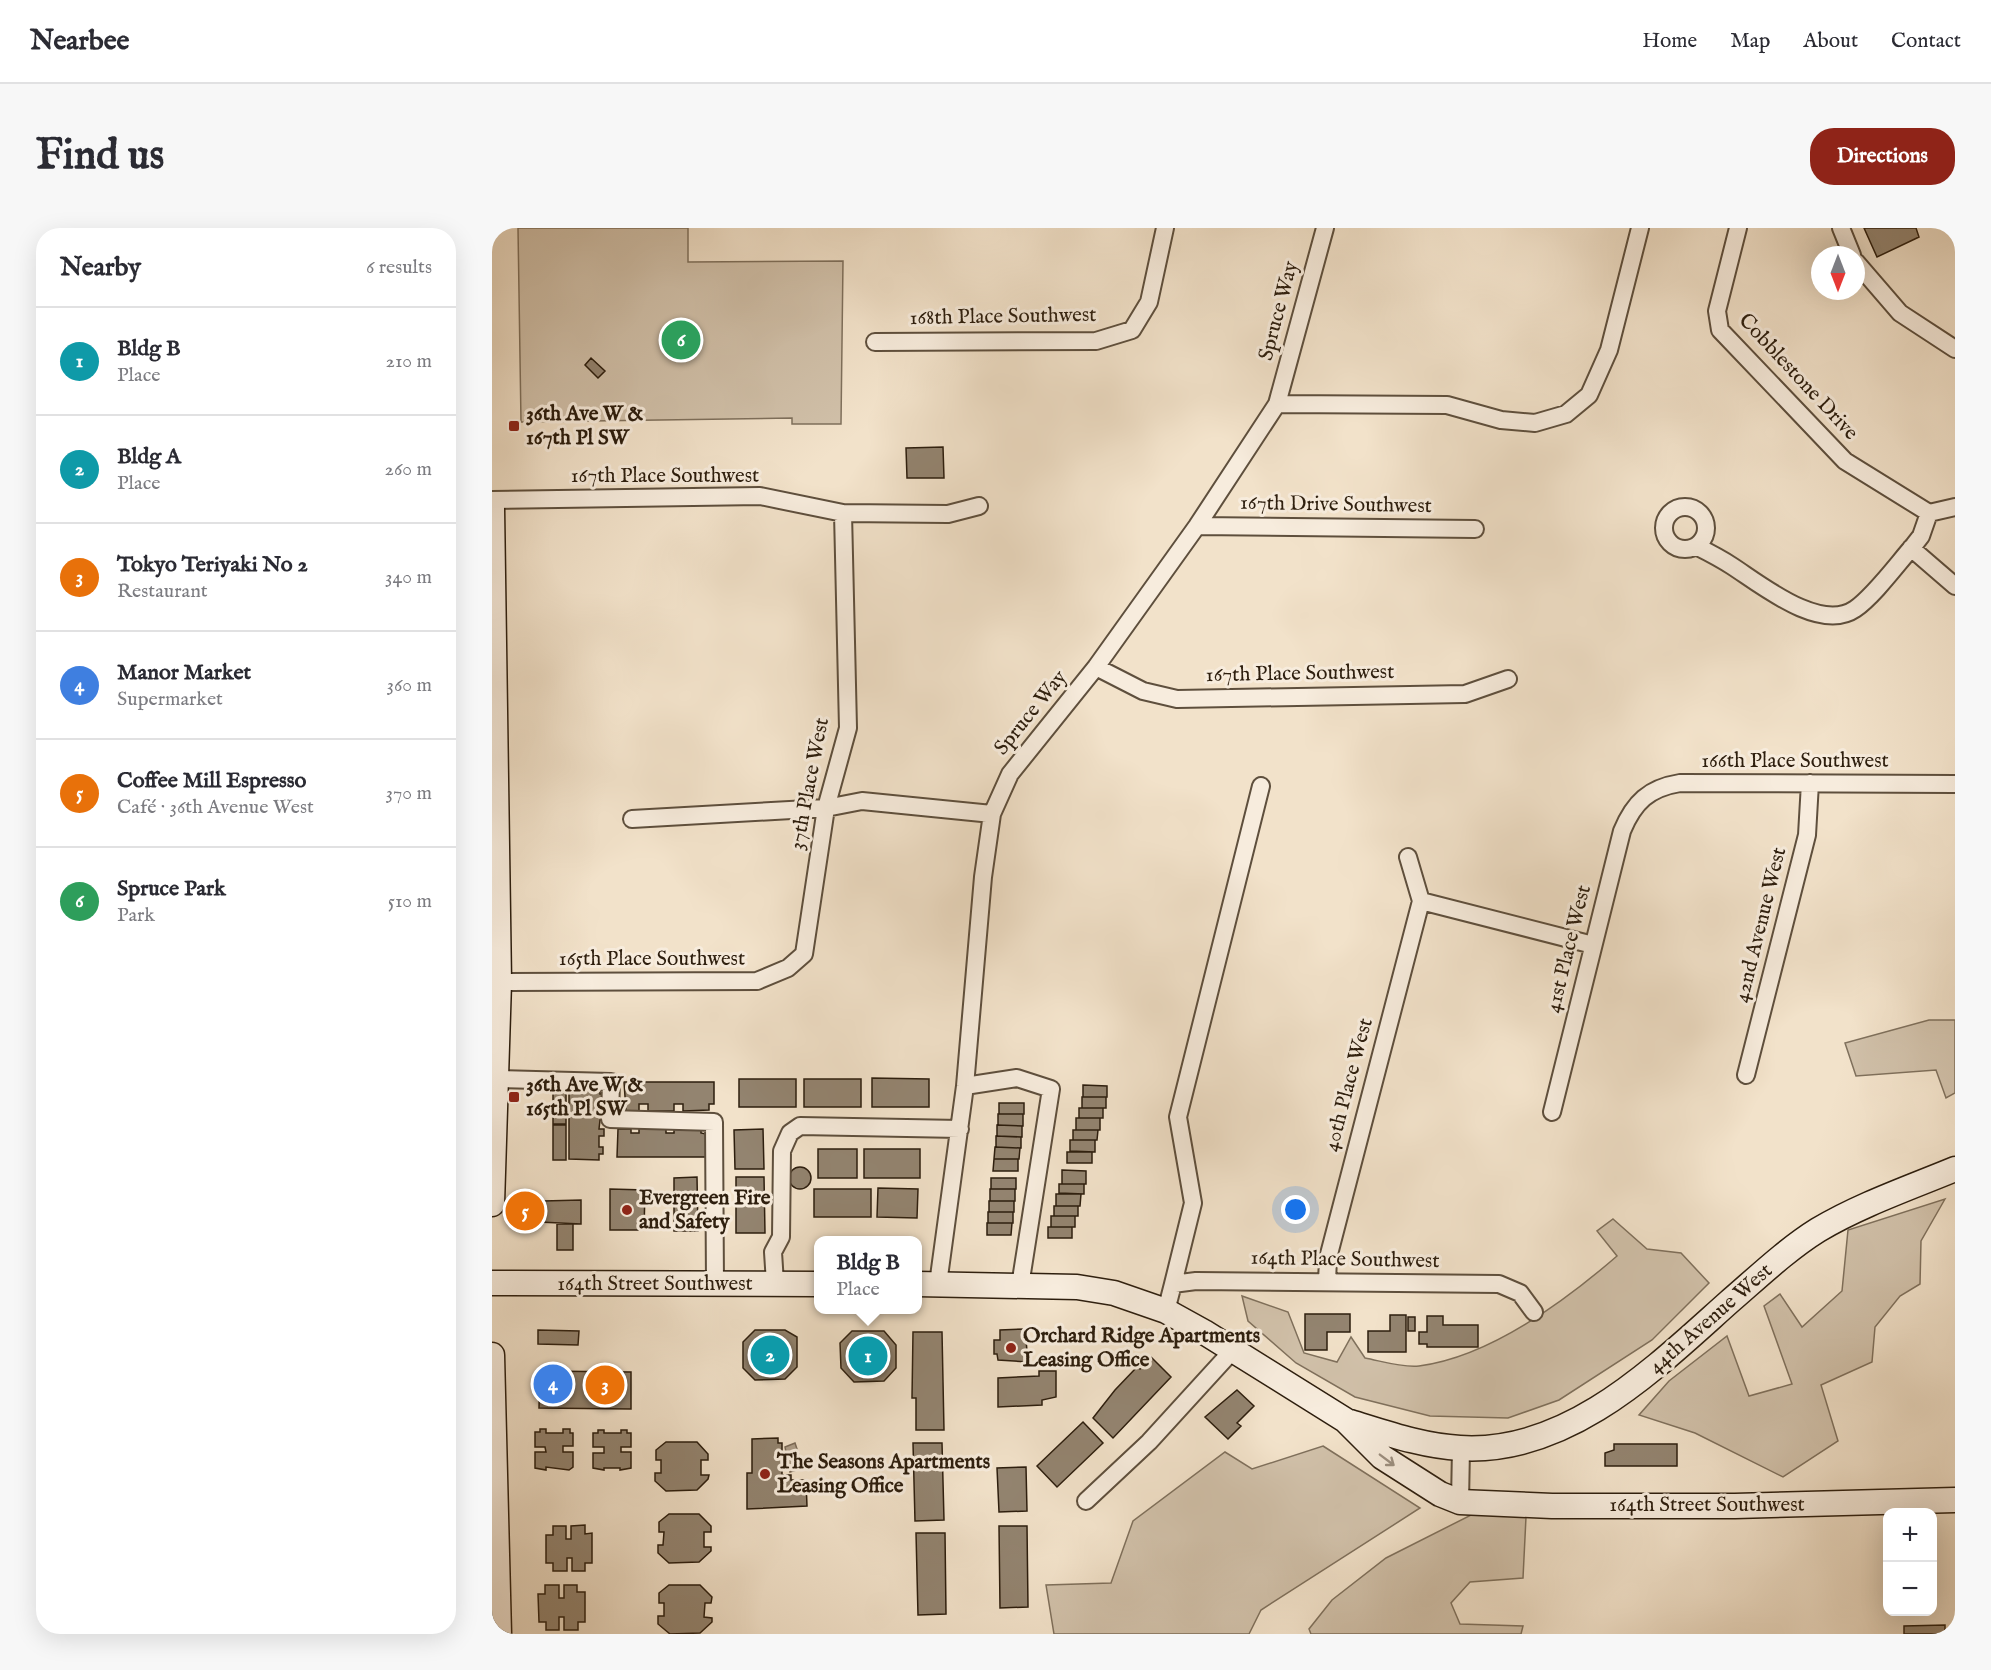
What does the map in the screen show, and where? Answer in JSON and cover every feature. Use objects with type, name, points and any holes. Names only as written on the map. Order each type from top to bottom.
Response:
[{"type":"main road","points":[[492,508],[496,982],[492,1204]]},
{"type":"main road","name":"44th Avenue West","points":[[1345,1420],[1401,1438],[1461,1448],[1492,1447],[1533,1438],[1575,1421],[1641,1380],[1756,1278],[1817,1230],[1893,1194],[1955,1169]]},
{"type":"main road","name":"164th Street Southwest","points":[[492,1284],[814,1284]]},
{"type":"main road","points":[[928,1284],[1077,1287],[1114,1293],[1166,1311],[1345,1420],[1382,1457],[1440,1494],[1460,1502]]},
{"type":"main road","points":[[492,1355],[499,1634]]},
{"type":"main road","name":"164th Street Southwest","points":[[1460,1502],[1552,1506],[1735,1506],[1955,1500]]},
{"type":"street","name":"168th Place Southwest","points":[[875,342],[1096,341],[1131,330],[1149,302],[1165,228]]},
{"type":"street","name":"Spruce Way","points":[[928,1284],[960,1129],[983,877],[992,814],[1010,774],[1096,667],[1197,526],[1277,404],[1325,228]]},
{"type":"street","points":[[1277,404],[1447,405],[1501,420],[1535,423],[1566,414],[1588,396],[1609,350],[1640,228]]},
{"type":"street","name":"Cobblestone Drive","points":[[1737,228],[1717,311],[1720,330],[1845,461],[1929,513]]},
{"type":"street","points":[[1841,228],[1848,246]]},
{"type":"street","points":[[1865,272],[1900,313],[1955,349]]},
{"type":"street","name":"167th Place Southwest","points":[[492,500],[760,496],[843,513],[948,514],[979,506]]},
{"type":"street","points":[[1696,546],[1733,567],[1758,585],[1801,607],[1816,613],[1834,615],[1857,608],[1921,536],[1929,513],[1955,507]]},
{"type":"street","name":"37th Place West","points":[[804,954],[826,808],[848,728],[843,513]]},
{"type":"street","name":"167th Drive Southwest","points":[[1197,526],[1475,529]]},
{"type":"street","points":[[1911,548],[1955,586]]},
{"type":"street","name":"167th Place Southwest","points":[[1096,667],[1143,691],[1177,699],[1465,693],[1508,680]]},
{"type":"street","name":"166th Place Southwest","points":[[1639,800],[1652,790],[1680,783],[1955,784]]},
{"type":"street","name":"42nd Avenue West","points":[[1746,1075],[1808,836],[1810,783]]},
{"type":"street","points":[[1166,1311],[1193,1203],[1178,1117],[1261,786]]},
{"type":"street","name":"41st Place West","points":[[1552,1112],[1622,831],[1639,800]]},
{"type":"street","points":[[632,819],[826,808],[862,801],[992,814]]},
{"type":"street","points":[[1408,857],[1421,901],[1593,945]]},
{"type":"street","name":"40th Place West","points":[[1327,1282],[1328,1258],[1421,901]]},
{"type":"street","name":"165th Place Southwest","points":[[496,982],[757,981],[788,968],[804,954]]},
{"type":"street","points":[[965,1086],[1017,1078],[1051,1089],[1020,1286]]},
{"type":"street","points":[[496,1079],[611,1082],[610,1119],[714,1122],[715,1283]]},
{"type":"street","points":[[775,1283],[772,1252],[781,1237],[782,1151],[790,1134],[800,1126],[960,1129]]},
{"type":"street","name":"164th Place Southwest","points":[[1173,1284],[1196,1281],[1499,1284],[1520,1293],[1534,1312]]},
{"type":"street","points":[[1086,1501],[1149,1442],[1233,1350]]},
{"type":"street","points":[[1460,1502],[1461,1448]]},
{"type":"shaded area","points":[[518,228],[688,228],[688,262],[843,261],[841,424],[792,424],[792,418],[521,422]]},
{"type":"shaded area","points":[[1929,1020],[1955,1020],[1955,1093],[1946,1098],[1936,1070],[1856,1076],[1845,1043]]},
{"type":"shaded area","points":[[1945,1199],[1921,1241],[1920,1284],[1900,1296],[1875,1327],[1872,1362],[1821,1385],[1838,1441],[1783,1477],[1695,1433],[1639,1415],[1669,1381],[1727,1336],[1749,1396],[1792,1384],[1764,1306],[1780,1294],[1802,1327],[1842,1291],[1848,1230]]},
{"type":"shaded area","points":[[1613,1219],[1647,1249],[1681,1253],[1709,1283],[1652,1340],[1559,1400],[1508,1418],[1430,1416],[1355,1397],[1296,1363],[1248,1321],[1242,1296],[1288,1312],[1304,1353],[1337,1362],[1351,1337],[1365,1358],[1413,1366],[1445,1361],[1499,1339],[1525,1324],[1574,1291],[1617,1256],[1597,1231]]},
{"type":"shaded area","points":[[795,1443],[800,1458],[800,1469],[790,1472],[785,1447]]},
{"type":"shaded area","points":[[1323,1446],[1420,1508],[1261,1610],[1249,1634],[1054,1634],[1046,1585],[1111,1583],[1133,1521],[1225,1452],[1252,1469]]},
{"type":"shaded area","points":[[1475,1513],[1526,1517],[1523,1578],[1470,1582],[1451,1603],[1460,1624],[1523,1626],[1521,1634],[1311,1634],[1309,1629],[1332,1600],[1386,1558]]},
{"type":"building","points":[[1864,228],[1916,228],[1919,237],[1877,257]]},
{"type":"building","points":[[591,358],[605,371],[598,378],[585,365]]},
{"type":"building","points":[[943,447],[944,478],[907,478],[906,448]]},
{"type":"building","points":[[872,1078],[929,1079],[929,1107],[872,1107]]},
{"type":"building","points":[[739,1079],[796,1079],[796,1107],[739,1107]]},
{"type":"building","points":[[804,1079],[861,1079],[861,1107],[804,1107]]},
{"type":"building","points":[[624,1082],[714,1082],[714,1104],[709,1104],[709,1110],[683,1111],[683,1104],[674,1104],[674,1111],[648,1111],[648,1104],[639,1104],[639,1111],[626,1111]]},
{"type":"building","points":[[553,1085],[566,1085],[566,1108],[553,1108]]},
{"type":"building","points":[[1083,1085],[1107,1086],[1107,1097],[1083,1097]]},
{"type":"building","points":[[569,1089],[600,1089],[600,1094],[603,1094],[603,1102],[600,1102],[603,1120],[600,1120],[599,1129],[604,1129],[604,1136],[599,1136],[599,1147],[603,1147],[603,1154],[599,1154],[599,1160],[569,1159]]},
{"type":"building","points":[[1082,1097],[1106,1097],[1106,1108],[1082,1108]]},
{"type":"building","points":[[999,1103],[1024,1103],[1024,1114],[999,1114]]},
{"type":"building","points":[[1079,1108],[1103,1108],[1103,1118],[1079,1118]]},
{"type":"building","points":[[553,1109],[566,1109],[566,1124],[553,1124]]},
{"type":"building","points":[[998,1114],[1023,1114],[1023,1126],[998,1125]]},
{"type":"building","points":[[1076,1118],[1100,1118],[1100,1130],[1076,1130]]},
{"type":"building","points":[[553,1125],[566,1125],[566,1160],[553,1160]]},
{"type":"building","points":[[997,1125],[1022,1126],[1022,1137],[997,1136]]},
{"type":"building","points":[[639,1128],[666,1129],[666,1133],[674,1133],[674,1129],[701,1129],[701,1133],[706,1134],[706,1157],[617,1157],[618,1129],[631,1129],[631,1133],[639,1133]]},
{"type":"building","points":[[763,1129],[764,1169],[735,1169],[734,1130]]},
{"type":"building","points":[[1073,1130],[1098,1130],[1097,1140],[1073,1140]]},
{"type":"building","points":[[996,1136],[1021,1137],[1021,1148],[996,1147]]},
{"type":"building","points":[[1070,1140],[1095,1140],[1095,1152],[1070,1151]]},
{"type":"building","points":[[995,1147],[1020,1148],[1019,1159],[994,1159]]},
{"type":"building","points":[[818,1149],[857,1149],[857,1178],[818,1178]]},
{"type":"building","points":[[864,1149],[920,1149],[920,1178],[864,1178]]},
{"type":"building","points":[[1067,1152],[1092,1152],[1092,1163],[1067,1163]]},
{"type":"building","points":[[994,1159],[1018,1159],[1018,1171],[993,1171]]},
{"type":"building","points":[[800,1167],[808,1170],[811,1178],[808,1186],[800,1189],[792,1186],[789,1178],[792,1170]]},
{"type":"building","points":[[1062,1170],[1086,1171],[1086,1184],[1062,1184]]},
{"type":"building","points":[[697,1177],[698,1231],[674,1231],[674,1178]]},
{"type":"building","points":[[736,1177],[764,1177],[765,1233],[736,1233]]},
{"type":"building","points":[[991,1178],[1016,1178],[1016,1189],[991,1189]]},
{"type":"building","points":[[1059,1184],[1084,1184],[1084,1194],[1059,1193]]},
{"type":"building","points":[[878,1188],[918,1189],[917,1218],[877,1217]]},
{"type":"building","name":"Evergreen Fire and Safety","points":[[610,1189],[645,1190],[644,1230],[610,1230]]},
{"type":"building","points":[[814,1189],[871,1189],[871,1217],[814,1217]]},
{"type":"building","points":[[990,1189],[1015,1189],[1015,1201],[990,1201]]},
{"type":"building","points":[[1056,1194],[1081,1194],[1080,1206],[1056,1206]]},
{"type":"building","points":[[581,1200],[581,1224],[539,1222],[539,1203]]},
{"type":"building","points":[[989,1201],[1014,1201],[1014,1212],[989,1212]]},
{"type":"building","points":[[522,1205],[528,1205],[528,1217],[522,1217]]},
{"type":"building","points":[[1054,1206],[1078,1206],[1078,1216],[1054,1216]]},
{"type":"building","points":[[988,1212],[1013,1212],[1013,1223],[988,1223]]},
{"type":"building","points":[[1051,1216],[1075,1216],[1075,1227],[1051,1227]]},
{"type":"building","points":[[987,1223],[1012,1223],[1011,1235],[987,1235]]},
{"type":"building","points":[[557,1224],[573,1224],[573,1250],[557,1250]]},
{"type":"building","points":[[1048,1227],[1072,1227],[1072,1238],[1048,1238]]},
{"type":"building","points":[[1305,1314],[1350,1314],[1350,1332],[1327,1332],[1327,1350],[1305,1350]]},
{"type":"building","points":[[1390,1315],[1406,1315],[1406,1352],[1368,1352],[1368,1331],[1390,1331]]},
{"type":"building","points":[[1427,1316],[1443,1316],[1443,1325],[1478,1325],[1478,1347],[1427,1347],[1427,1344],[1419,1344],[1419,1332],[1427,1332]]},
{"type":"building","points":[[1408,1317],[1415,1317],[1415,1331],[1408,1331]]},
{"type":"building","name":"Orchard Ridge Apartments Leasing Office","points":[[1025,1329],[1028,1362],[998,1360],[997,1354],[994,1354],[994,1340],[1000,1340],[1000,1330]]},
{"type":"building","points":[[538,1330],[579,1331],[578,1345],[538,1344]]},
{"type":"building","points":[[755,1330],[785,1330],[797,1337],[797,1367],[785,1379],[755,1380],[743,1368],[743,1342]]},
{"type":"building","points":[[852,1331],[884,1331],[896,1345],[896,1368],[884,1381],[854,1382],[841,1368],[840,1343]]},
{"type":"building","points":[[913,1332],[942,1332],[944,1430],[916,1430],[916,1398],[912,1398]]},
{"type":"building","points":[[1151,1357],[1171,1377],[1113,1438],[1093,1418],[1115,1390],[1137,1367],[1140,1369]]},
{"type":"building","points":[[540,1371],[631,1372],[631,1409],[539,1408]]},
{"type":"building","points":[[1039,1371],[1056,1371],[1056,1397],[1042,1400],[1042,1405],[998,1407],[998,1378],[1039,1376]]},
{"type":"building","points":[[1237,1390],[1254,1406],[1237,1423],[1241,1426],[1228,1439],[1205,1417]]},
{"type":"building","points":[[1083,1422],[1103,1443],[1057,1487],[1037,1466]]},
{"type":"building","points":[[540,1429],[546,1429],[546,1433],[563,1433],[563,1429],[570,1429],[570,1433],[573,1433],[573,1446],[563,1446],[563,1452],[573,1452],[573,1467],[569,1470],[535,1468],[535,1452],[546,1452],[545,1447],[535,1447],[535,1432],[540,1432]]},
{"type":"building","points":[[598,1430],[604,1430],[604,1433],[621,1433],[621,1430],[627,1430],[627,1433],[631,1433],[631,1447],[621,1447],[621,1452],[631,1452],[631,1468],[620,1470],[620,1468],[604,1468],[604,1470],[593,1468],[593,1453],[604,1453],[604,1447],[593,1447],[593,1433],[598,1433]]},
{"type":"building","name":"The Seasons Apartments Leasing Office","points":[[778,1438],[778,1443],[782,1443],[782,1475],[791,1475],[791,1480],[806,1480],[807,1506],[747,1509],[747,1473],[752,1473],[752,1439]]},
{"type":"building","points":[[666,1442],[697,1442],[708,1454],[708,1460],[701,1460],[701,1475],[709,1475],[708,1479],[697,1490],[666,1491],[655,1481],[655,1473],[661,1473],[661,1460],[656,1460],[656,1450]]},
{"type":"building","points":[[913,1443],[942,1443],[944,1520],[915,1521]]},
{"type":"building","points":[[1614,1444],[1677,1444],[1677,1466],[1605,1466],[1605,1453],[1614,1450]]},
{"type":"building","points":[[1026,1467],[1027,1511],[999,1512],[997,1468]]},
{"type":"building","points":[[669,1514],[699,1514],[711,1526],[711,1532],[704,1532],[704,1547],[711,1547],[711,1551],[699,1562],[669,1563],[658,1553],[658,1545],[663,1545],[664,1532],[659,1532],[659,1522]]},
{"type":"building","points":[[585,1525],[585,1534],[592,1533],[592,1563],[585,1563],[585,1571],[572,1571],[572,1558],[567,1558],[567,1571],[553,1571],[553,1563],[546,1563],[546,1535],[553,1535],[553,1526],[566,1526],[566,1539],[571,1539],[571,1526]]},
{"type":"building","points":[[999,1526],[1027,1526],[1028,1607],[1000,1608]]},
{"type":"building","points":[[916,1533],[945,1533],[946,1614],[918,1615]]},
{"type":"building","points":[[545,1585],[559,1585],[559,1598],[564,1598],[564,1585],[577,1585],[577,1592],[585,1592],[585,1622],[578,1622],[578,1630],[564,1630],[564,1617],[559,1617],[559,1630],[546,1630],[546,1622],[539,1622],[538,1594],[545,1594]]},
{"type":"building","points":[[669,1585],[700,1585],[712,1597],[711,1603],[705,1603],[704,1617],[712,1618],[712,1622],[700,1633],[670,1634],[658,1624],[658,1616],[664,1616],[664,1603],[659,1603],[659,1593]]},
{"type":"building","points":[[1945,1625],[1945,1634],[1904,1634],[1904,1626]]},
{"type":"place","name":"Spruce Park","points":[[681,340]]},
{"type":"place","name":"36th Ave W & 167th Pl SW","points":[[514,426]]},
{"type":"place","name":"36th Ave W & 165th Pl SW","points":[[514,1097]]},
{"type":"place","name":"Evergreen Fire and Safety","points":[[627,1210]]},
{"type":"place","name":"Coffee Mill Espresso","points":[[525,1211]]},
{"type":"place","name":"Orchard Ridge Apartments Leasing Office","points":[[1011,1348]]},
{"type":"place","name":"Bldg A","points":[[770,1355]]},
{"type":"place","name":"Bldg B","points":[[868,1356]]},
{"type":"place","name":"Manor Market","points":[[553,1384]]},
{"type":"place","name":"Tokyo Teriyaki No 2","points":[[605,1385]]},
{"type":"place","name":"The Seasons Apartments Leasing Office","points":[[765,1474]]}]
